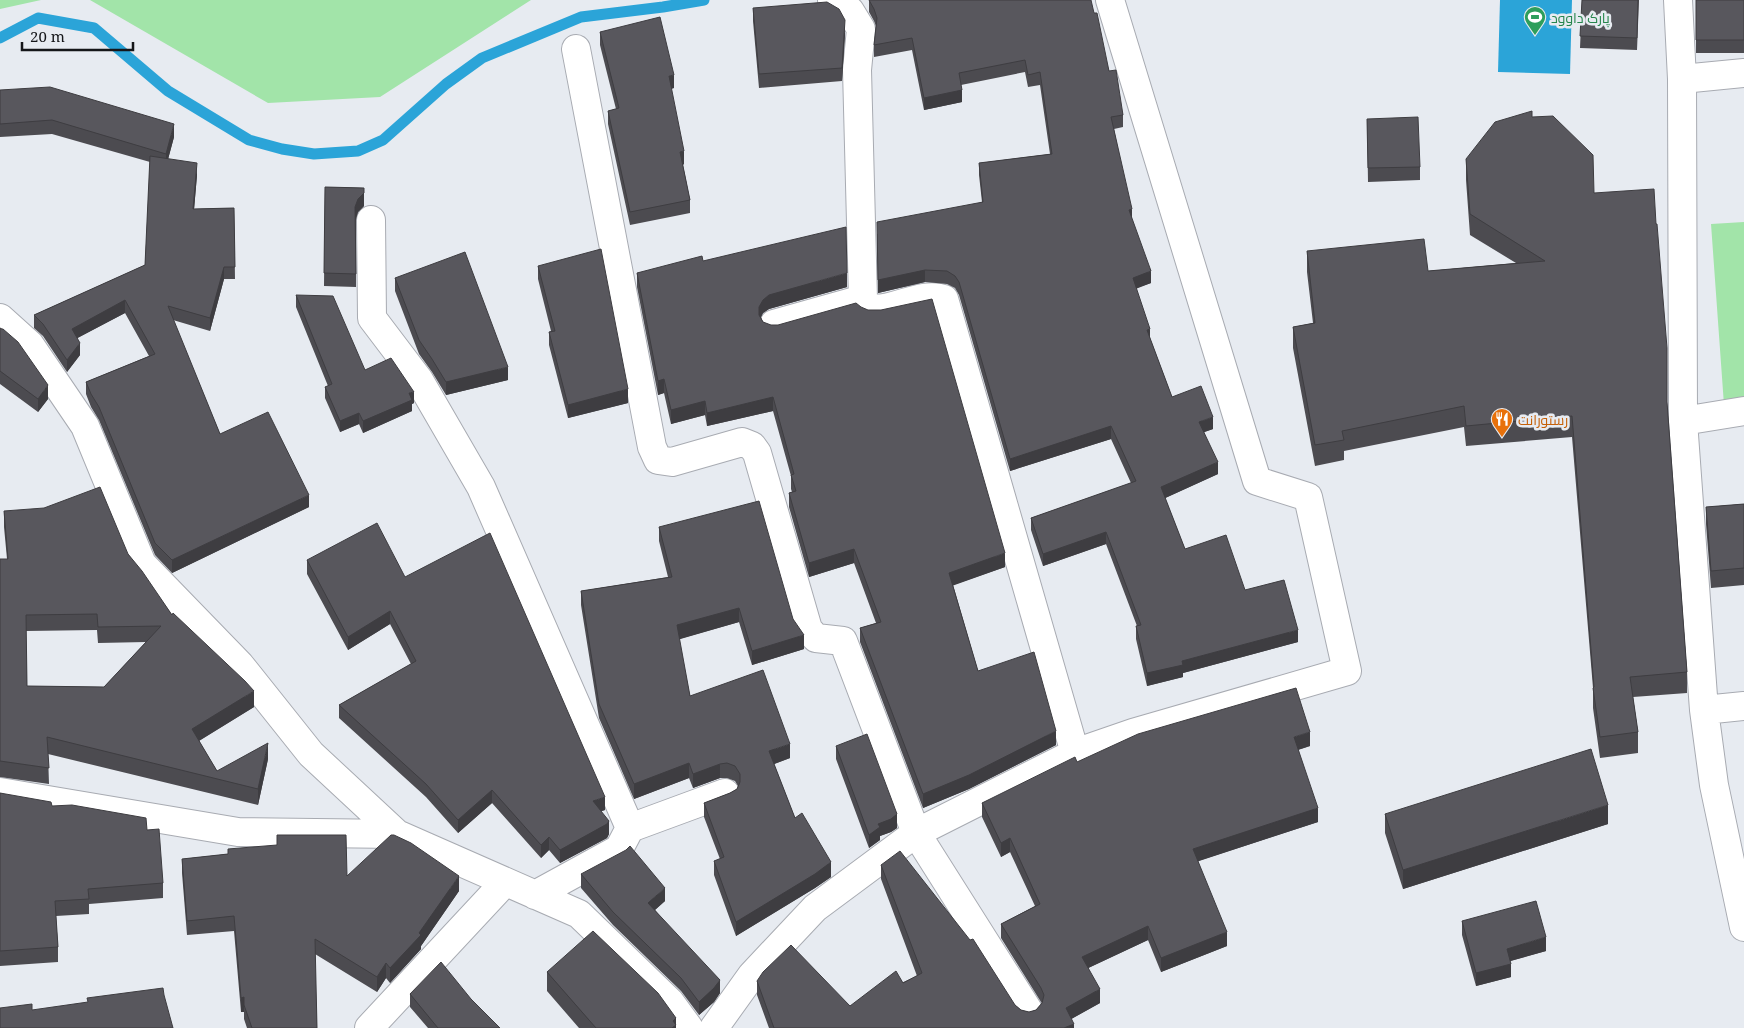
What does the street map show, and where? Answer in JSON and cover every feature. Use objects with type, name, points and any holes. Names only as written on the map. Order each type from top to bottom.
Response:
[{"type":"street","points":[[832,0],[850,11],[861,29],[857,70],[863,299],[869,308],[879,310],[926,297],[944,298],[1075,753]]},
{"type":"street","points":[[714,1028],[752,975],[815,908],[916,832],[1075,753],[1347,671],[1308,497],[1257,481],[1110,0]]},
{"type":"street","points":[[1678,0],[1682,79],[1683,421],[1704,710],[1714,784],[1744,927]]},
{"type":"street","points":[[576,49],[652,447],[658,460],[672,462],[742,442],[752,446],[757,453],[808,629],[816,638],[843,641],[916,832],[1028,1010]]},
{"type":"street","points":[[1682,79],[1744,73]]},
{"type":"street","points":[[370,220],[372,318],[419,380],[481,487],[630,828]]},
{"type":"street","points":[[774,324],[863,299]]},
{"type":"street","points":[[0,318],[30,345],[85,426],[142,564],[240,665],[311,754],[397,834],[579,914],[670,1002],[689,1028]]},
{"type":"street","points":[[1683,421],[1744,411]]},
{"type":"street","points":[[1704,710],[1744,706]]},
{"type":"street","points":[[0,792],[238,832],[397,834]]},
{"type":"street","points":[[535,895],[619,848],[630,828],[725,793]]},
{"type":"street","points":[[369,1028],[505,882]]},
{"type":"green space","points":[[0,0],[41,0],[0,9]]},
{"type":"green space","points":[[90,0],[531,0],[380,97],[268,103]]},
{"type":"green space","points":[[1744,222],[1744,404],[1724,405],[1711,224]]},
{"type":"water","name":"پارک داوود","points":[[1500,0],[1572,0],[1570,74],[1498,72]]},
{"type":"building","points":[[869,0],[1091,0],[1094,13],[1097,13],[1109,71],[1116,70],[1123,115],[1111,117],[1132,209],[1129,210],[1151,271],[1133,278],[1150,329],[1147,330],[1172,397],[1201,386],[1213,417],[1199,422],[1218,462],[1161,487],[1185,549],[1226,535],[1245,590],[1284,580],[1298,630],[1182,661],[1183,665],[1147,673],[1136,626],[1141,625],[1106,532],[1043,554],[1031,518],[1136,481],[1111,426],[1010,459],[959,282],[955,276],[947,271],[925,270],[878,280],[877,222],[983,202],[979,163],[1052,154],[1040,72],[1028,75],[1025,60],[959,73],[962,90],[924,98],[912,38],[874,45],[877,18]]},
{"type":"building","points":[[1582,0],[1638,0],[1637,38],[1580,36]]},
{"type":"building","points":[[1696,0],[1744,0],[1744,40],[1696,40]]},
{"type":"building","points":[[827,2],[839,9],[845,20],[842,68],[759,74],[753,8]]},
{"type":"building","points":[[660,17],[674,75],[669,76],[684,151],[680,152],[690,200],[630,212],[608,111],[619,108],[600,32]]},
{"type":"building","points":[[50,87],[174,124],[166,154],[52,120],[0,124],[0,90]]},
{"type":"building","points":[[1532,111],[1532,117],[1553,116],[1593,155],[1594,193],[1654,189],[1667,348],[1667,402],[1687,672],[1630,677],[1638,732],[1600,737],[1593,688],[1572,416],[1466,426],[1464,406],[1342,431],[1344,440],[1315,445],[1293,327],[1315,323],[1307,251],[1424,239],[1428,271],[1545,261],[1470,214],[1466,159],[1495,122]]},
{"type":"building","points":[[1418,117],[1420,167],[1368,168],[1367,119]]},
{"type":"building","points":[[150,156],[197,163],[193,209],[234,208],[235,267],[224,267],[210,318],[168,306],[220,434],[268,412],[309,495],[172,560],[155,543],[99,407],[86,382],[155,354],[125,300],[72,329],[80,343],[67,360],[43,324],[34,315],[145,265]]},
{"type":"building","points":[[325,187],[364,188],[364,193],[358,199],[355,207],[356,274],[324,273]]},
{"type":"building","points":[[846,227],[847,273],[769,295],[759,307],[759,315],[763,322],[778,325],[856,303],[868,310],[881,310],[932,299],[1005,553],[949,573],[978,671],[1034,652],[1056,731],[969,775],[923,794],[860,628],[881,622],[854,549],[809,563],[789,493],[796,491],[791,475],[794,474],[773,397],[707,413],[705,401],[671,410],[664,379],[658,381],[637,273],[702,256],[703,261]]},
{"type":"building","points":[[601,249],[628,389],[568,405],[549,332],[555,331],[538,266]]},
{"type":"building","points":[[465,252],[508,367],[446,382],[419,340],[395,278]]},
{"type":"building","points":[[296,295],[333,296],[365,370],[391,358],[414,392],[409,393],[412,400],[363,421],[359,413],[340,421],[325,387],[332,384]]},
{"type":"building","points":[[0,328],[18,342],[48,385],[38,399],[0,371]]},
{"type":"building","points":[[100,487],[128,554],[172,615],[173,613],[254,691],[192,729],[217,771],[268,743],[258,789],[47,737],[49,768],[0,761],[0,559],[8,559],[4,511],[44,508]],"holes":[[[97,614],[98,627],[161,626],[104,687],[27,686],[26,615]]]},
{"type":"building","points":[[759,501],[793,619],[804,635],[752,651],[739,608],[677,625],[690,696],[763,670],[790,744],[769,751],[795,818],[802,813],[831,862],[815,874],[736,922],[714,861],[724,857],[704,803],[737,789],[740,782],[740,774],[735,766],[727,763],[693,774],[689,763],[634,784],[599,704],[581,591],[672,577],[659,527]]},
{"type":"building","points":[[1744,504],[1744,568],[1711,571],[1706,507]]},
{"type":"building","points":[[377,523],[405,577],[490,533],[605,797],[593,801],[609,821],[607,824],[560,850],[549,837],[541,845],[492,790],[458,820],[426,784],[339,705],[416,661],[390,611],[348,637],[307,560]]},
{"type":"building","points":[[1296,688],[1310,732],[1294,737],[1318,808],[1193,849],[1227,932],[1161,958],[1148,926],[1082,957],[1100,989],[1066,1008],[1074,1024],[1064,1028],[774,1028],[757,981],[763,972],[791,945],[850,1006],[896,971],[903,983],[922,973],[881,865],[900,851],[970,940],[973,939],[1015,1005],[1021,1010],[1029,1012],[1036,1010],[1042,1003],[1044,995],[1001,924],[1040,904],[1010,838],[1001,843],[982,803],[1075,757],[1077,762],[1138,734]]},
{"type":"building","points":[[867,734],[897,814],[891,819],[878,824],[880,827],[869,835],[836,746]]},
{"type":"building","points":[[1591,749],[1608,805],[1403,870],[1385,814]]},
{"type":"building","points":[[0,793],[51,802],[52,806],[72,805],[146,818],[147,830],[159,829],[163,883],[88,889],[89,899],[55,901],[58,947],[0,951]]},
{"type":"building","points":[[277,835],[346,835],[347,876],[391,835],[394,835],[411,843],[459,876],[419,933],[421,935],[390,968],[386,963],[377,977],[315,939],[317,1028],[252,1028],[244,1005],[244,997],[241,998],[234,916],[187,921],[182,859],[228,854],[228,849],[277,845]]},
{"type":"building","points":[[630,846],[665,888],[648,903],[720,980],[699,1002],[681,978],[613,912],[581,874]]},
{"type":"building","points":[[1536,901],[1546,937],[1507,949],[1511,964],[1476,973],[1462,921]]},
{"type":"building","points":[[593,931],[658,993],[676,1018],[673,1021],[676,1025],[672,1028],[596,1028],[547,972]]},
{"type":"building","points":[[441,962],[471,999],[500,1028],[438,1028],[410,994]]},
{"type":"building","points":[[163,988],[173,1028],[0,1028],[0,1008],[32,1004],[32,1010],[88,1002],[87,998]]},
{"type":"waterway","points":[[0,38],[38,18],[94,28],[168,91],[249,140],[282,149],[314,154],[358,151],[383,140],[446,84],[482,58],[581,17],[704,0]]},
{"type":"place","name":"پارک داوود","points":[[1535,36]]},
{"type":"place","name":"رستورانت","points":[[1502,438]]}]
